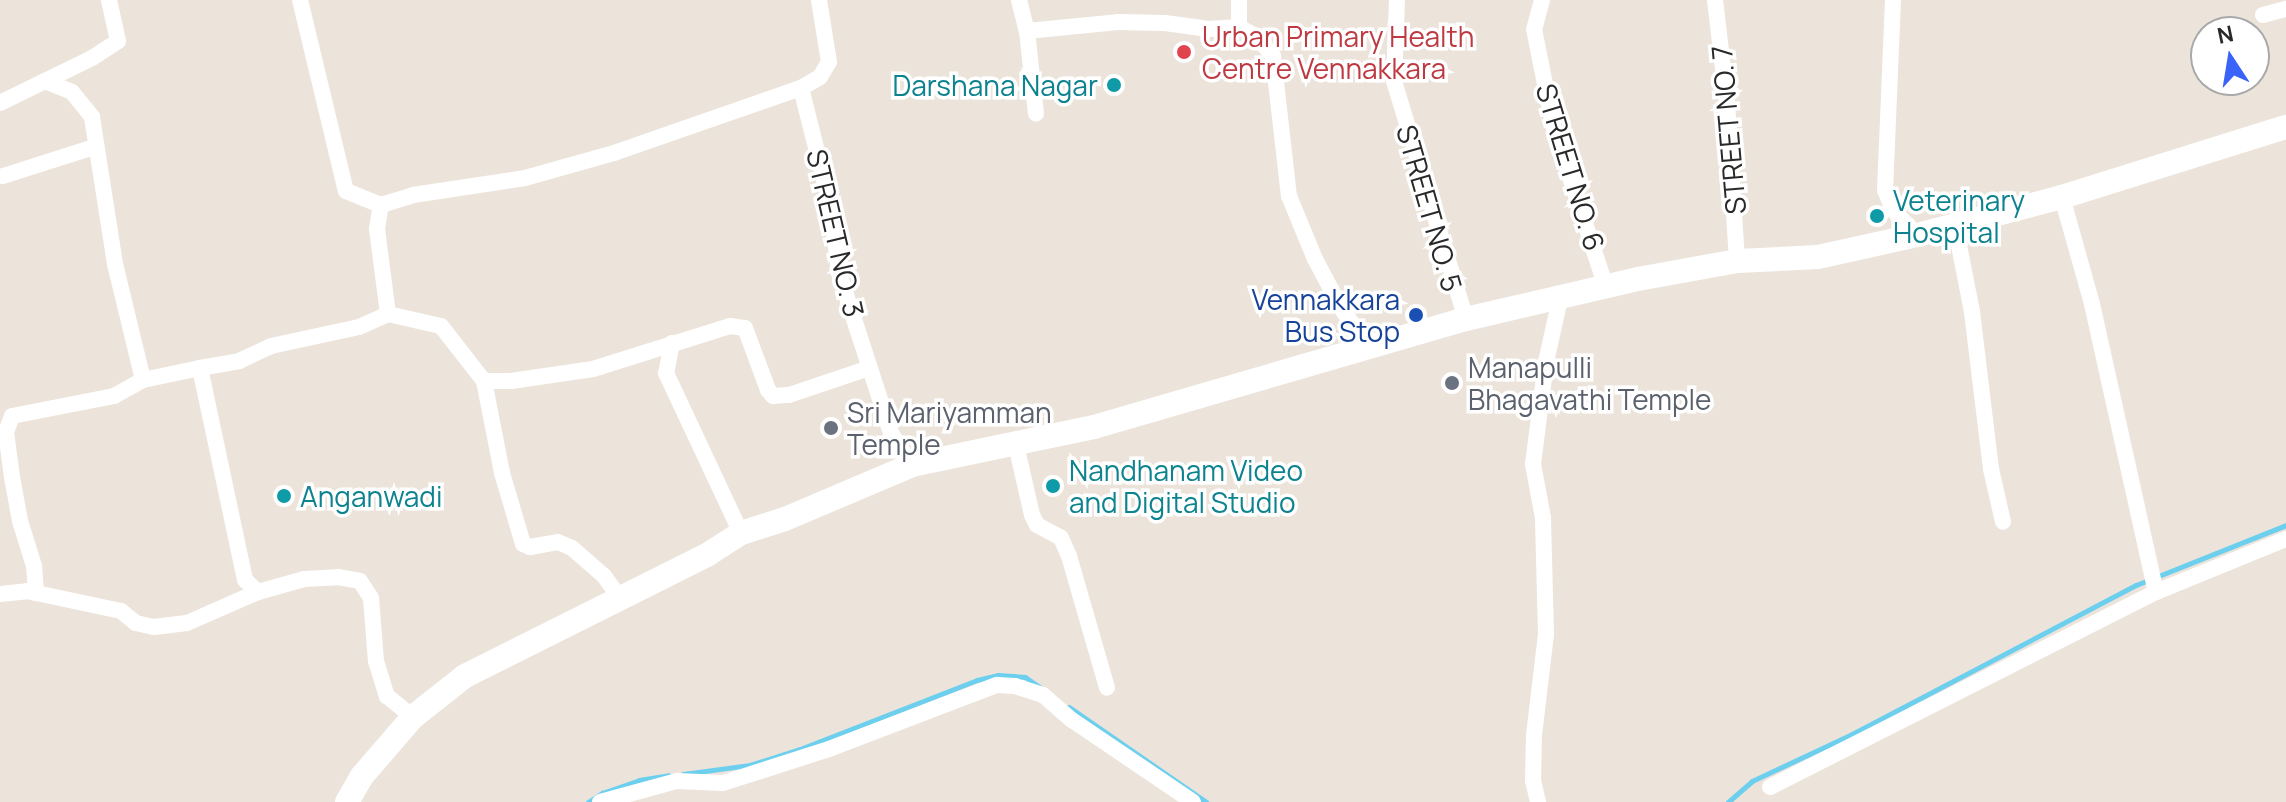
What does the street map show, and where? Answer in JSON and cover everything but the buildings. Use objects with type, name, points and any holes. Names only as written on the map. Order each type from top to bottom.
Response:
[{"type":"street","points":[[0,103],[92,58],[118,41],[109,0]]},
{"type":"street","points":[[300,0],[346,191],[365,202],[381,205],[413,195],[525,178],[614,153],[801,88],[820,77],[829,62],[819,0]]},
{"type":"street","points":[[1019,0],[1027,31],[1036,114]]},
{"type":"street","points":[[1239,0],[1239,27]]},
{"type":"street","name":"STREET NO. 5","points":[[1397,0],[1394,81],[1466,319]]},
{"type":"street","name":"STREET NO. 6","points":[[1542,0],[1534,29],[1554,129],[1606,287]]},
{"type":"street","name":"STREET NO. 7","points":[[1715,0],[1727,102],[1737,261]]},
{"type":"street","points":[[1893,0],[1885,190],[1893,210],[1917,235]]},
{"type":"street","points":[[2263,15],[2286,9]]},
{"type":"street","points":[[1027,31],[1118,22],[1209,29],[1239,27],[1257,37],[1273,56],[1289,196],[1315,259],[1341,308],[1370,348]]},
{"type":"street","points":[[45,81],[72,92],[92,117],[94,147],[115,264],[143,380]]},
{"type":"street","name":"STREET NO. 3","points":[[801,88],[831,207],[839,273],[891,433],[912,465]]},
{"type":"street","points":[[347,802],[362,776],[413,717],[465,676],[707,555],[741,533],[785,519],[912,465],[1094,427],[1466,319],[1737,261],[1818,257],[1917,235],[2062,197],[2286,127]]},
{"type":"street","points":[[3,176],[94,147]]},
{"type":"street","points":[[2062,197],[2092,304],[2156,592]]},
{"type":"street","points":[[381,205],[377,229],[388,314]]},
{"type":"street","points":[[1955,225],[1972,312],[1991,469],[2003,522]]},
{"type":"street","points":[[1538,802],[1533,781],[1534,735],[1546,634],[1543,518],[1533,464],[1546,362],[1560,299]]},
{"type":"street","points":[[36,593],[34,566],[20,521],[4,445],[12,416],[114,396],[143,380],[239,361],[271,346],[359,327],[388,314],[441,326],[484,381],[502,473],[523,544],[530,547],[558,542],[572,548],[604,576],[619,597]]},
{"type":"street","points":[[484,381],[511,381],[593,369],[670,349],[730,326],[745,328],[773,396],[789,395],[869,368]]},
{"type":"street","points":[[670,349],[666,373],[741,533]]},
{"type":"street","points":[[200,368],[245,580],[258,592]]},
{"type":"street","points":[[1016,445],[1032,515],[1037,525],[1061,538],[1069,556],[1107,688]]},
{"type":"street","points":[[1770,787],[2156,592],[2286,539]]},
{"type":"street","points":[[0,594],[36,593],[121,611],[136,623],[154,627],[187,623],[258,592],[304,579],[360,581],[371,598],[376,661],[387,696],[413,717]]},
{"type":"street","points":[[600,802],[677,781],[723,783],[829,749],[997,685],[1015,686],[1043,695],[1072,720],[1193,802]]},
{"type":"waterway","points":[[1728,802],[1752,781],[1852,734],[2136,585],[2286,525]]},
{"type":"waterway","points":[[683,774],[750,765],[800,749],[977,680],[998,675],[1025,677],[1041,688]]},
{"type":"waterway","points":[[1069,707],[1206,802]]},
{"type":"waterway","points":[[588,802],[602,793],[639,780],[669,775]]},
{"type":"place","name":"Urban Primary Health Centre Vennakkara","points":[[1184,52]]},
{"type":"place","name":"Darshana Nagar","points":[[1114,85]]},
{"type":"place","name":"Veterinary Hospital","points":[[1877,216]]},
{"type":"place","name":"Vennakkara Bus Stop","points":[[1416,315]]},
{"type":"place","name":"Manapulli Bhagavathi Temple","points":[[1452,383]]},
{"type":"place","name":"Sri Mariyamman Temple","points":[[831,428]]},
{"type":"place","name":"Nandhanam Video and Digital Studio","points":[[1053,486]]},
{"type":"place","name":"Anganwadi","points":[[284,496]]}]
